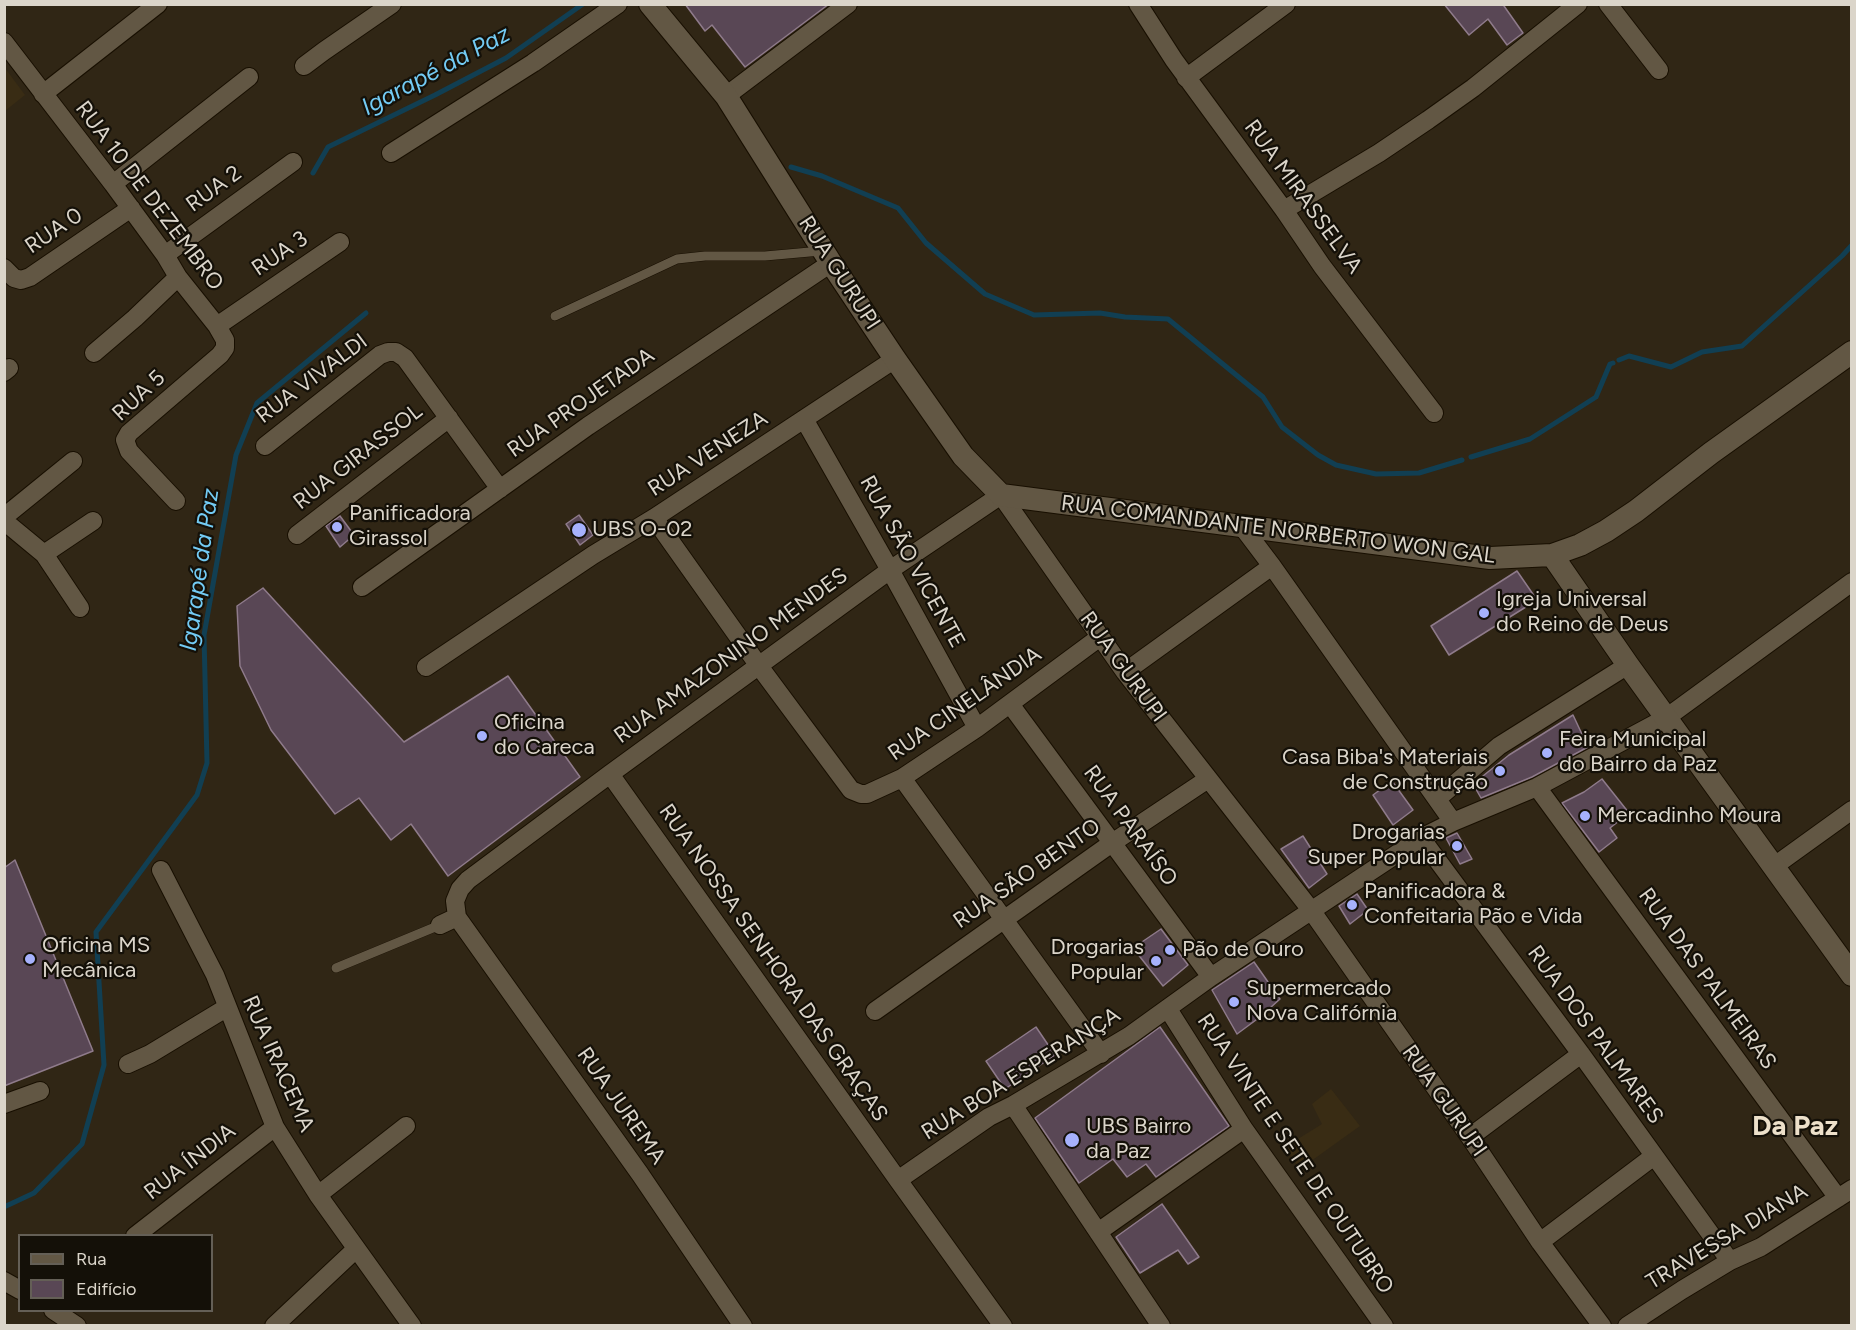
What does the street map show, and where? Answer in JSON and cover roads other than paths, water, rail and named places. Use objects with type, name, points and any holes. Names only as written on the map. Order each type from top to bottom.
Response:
[{"type":"street","name":"RUA 10 DE DEZEMBRO","points":[[43,94],[158,4]]},
{"type":"street","points":[[304,66],[392,4]]},
{"type":"street","points":[[391,153],[533,63],[618,4]]},
{"type":"street","name":"RUA GURUPI","points":[[650,4],[726,96],[827,257],[963,456],[1001,495],[1125,672],[1311,910],[1470,1137],[1540,1242],[1602,1326]]},
{"type":"street","points":[[726,96],[848,4]]},
{"type":"street","name":"RUA MIRASSELVA","points":[[1138,4],[1186,78],[1284,210],[1322,266],[1434,413]]},
{"type":"street","points":[[1186,78],[1287,4]]},
{"type":"street","points":[[1284,210],[1379,153],[1428,120],[1473,88],[1578,4]]},
{"type":"street","points":[[1608,4],[1659,70]]},
{"type":"street","name":"RUA 10 DE DEZEMBRO","points":[[4,42],[131,208],[178,277],[217,326]]},
{"type":"street","points":[[112,184],[249,77]]},
{"type":"street","name":"RUA 2","points":[[165,255],[293,162]]},
{"type":"street","name":"RUA 0","points":[[4,268],[14,278],[21,280],[30,277],[131,208]]},
{"type":"street","name":"RUA 3","points":[[217,326],[340,242]]},
{"type":"street","name":"RUA PROJETADA","points":[[362,587],[827,257]]},
{"type":"street","points":[[94,353],[178,277]]},
{"type":"street","name":"RUA 5","points":[[176,501],[129,451],[125,440],[129,433],[220,355],[225,348],[225,340],[217,326]]},
{"type":"street","name":"RUA VIVALDI","points":[[265,446],[380,355],[388,351],[396,352],[405,358],[500,489]]},
{"type":"street","name":"RUA COMANDANTE NORBERTO WON GAL","points":[[1001,495],[1490,558],[1552,555],[1606,531],[1636,511],[1711,453],[1851,352]]},
{"type":"street","name":"RUA VENEZA","points":[[426,667],[593,555],[654,518],[895,359]]},
{"type":"street","name":"RUA GIRASSOL","points":[[297,535],[449,418]]},
{"type":"street","name":"RUA SÃO VICENTE","points":[[804,419],[977,728]]},
{"type":"street","points":[[73,461],[4,519],[44,554],[80,609]]},
{"type":"street","name":"RUA AMAZONINO MENDES","points":[[457,917],[455,901],[460,889],[468,880],[890,570],[1001,495]]},
{"type":"street","points":[[654,518],[759,666]]},
{"type":"street","points":[[44,554],[93,521]]},
{"type":"street","points":[[1241,525],[1453,822]]},
{"type":"street","points":[[1552,555],[1628,665],[1851,975]]},
{"type":"street","points":[[1125,672],[1272,566]]},
{"type":"street","name":"RUA BOA ESPERANÇA","points":[[898,1180],[989,1118],[1101,1054],[1168,1010],[1211,977],[1420,838],[1537,788],[1666,718],[1851,582]]},
{"type":"street","name":"RUA CINELÂNDIA","points":[[759,666],[851,790],[867,794],[902,778],[977,728],[1100,637]]},
{"type":"street","points":[[1437,799],[1499,746],[1628,665]]},
{"type":"street","name":"RUA PARAÍSO","points":[[1010,704],[1211,977]]},
{"type":"street","name":"RUA NOSSA SENHORA DAS GRAÇAS","points":[[610,774],[1003,1326]]},
{"type":"street","points":[[902,778],[1101,1054]]},
{"type":"street","name":"RUA SÃO BENTO","points":[[875,1011],[1113,843],[1208,780]]},
{"type":"street","name":"RUA DAS PALMEIRAS","points":[[1537,788],[1844,1193]]},
{"type":"street","points":[[1773,867],[1851,810]]},
{"type":"street","name":"RUA DOS PALMARES","points":[[1420,838],[1581,1054],[1730,1261]]},
{"type":"street","name":"RUA IRACEMA","points":[[160,870],[215,975],[226,1008],[275,1127],[318,1195],[412,1326]]},
{"type":"street","points":[[440,925],[457,917]]},
{"type":"street","name":"RUA JUREMA","points":[[457,917],[640,1174],[743,1326]]},
{"type":"street","points":[[128,1064],[150,1054],[226,1008]]},
{"type":"street","name":"RUA VINTE E SETE DE OUTUBRO","points":[[1168,1010],[1244,1129],[1384,1326]]},
{"type":"street","points":[[1470,1137],[1581,1054]]},
{"type":"street","points":[[4,1104],[40,1091]]},
{"type":"street","points":[[1013,1105],[1161,1326]]},
{"type":"street","points":[[318,1195],[406,1126]]},
{"type":"street","name":"RUA ÍNDIA","points":[[138,1234],[275,1127]]},
{"type":"street","points":[[1098,1232],[1244,1129]]},
{"type":"street","points":[[1540,1242],[1654,1156]]},
{"type":"street","name":"TRAVESSA DIANA","points":[[1627,1326],[1730,1261],[1761,1247],[1844,1193]]},
{"type":"street","points":[[274,1326],[356,1249]]},
{"type":"street","points":[[4,1281],[18,1289]]},
{"type":"street","points":[[55,1312],[77,1326]]},
{"type":"lane","points":[[555,316],[677,259],[705,256],[827,257]]},
{"type":"lane","points":[[336,968],[440,925]]},
{"type":"waterway","name":"Igarapé da Paz","points":[[313,173],[328,147],[506,58],[583,4]]},
{"type":"waterway","name":"Igarapé da Paz","points":[[791,167],[822,176],[898,208],[926,243],[985,294],[1034,315],[1100,313],[1168,319],[1263,397],[1282,427],[1318,455],[1336,465],[1376,474],[1419,473],[1462,460]]},
{"type":"waterway","name":"Igarapé da Paz","points":[[1619,360],[1629,356],[1671,367],[1702,352],[1742,346],[1852,245]]},
{"type":"waterway","name":"Igarapé da Paz","points":[[4,1207],[34,1193],[82,1144],[104,1065],[96,932],[197,795],[207,763],[204,635],[236,455],[257,403],[366,313]]},
{"type":"waterway","name":"Igarapé da Paz","points":[[1471,457],[1530,439],[1596,397],[1610,364],[1613,363]]},
{"type":"place","name":"Panificadora Girassol","points":[[337,527]]},
{"type":"place","name":"UBS O-02","points":[[579,530]]},
{"type":"place","name":"Igreja Universal do Reino de Deus","points":[[1484,613]]},
{"type":"place","name":"Oficina do Careca","points":[[482,736]]},
{"type":"place","name":"Feira Municipal do Bairro da Paz","points":[[1547,753]]},
{"type":"place","name":"Casa Biba's Materiais de Construção","points":[[1500,771]]},
{"type":"place","name":"Mercadinho Moura","points":[[1585,816]]},
{"type":"place","name":"Drogarias Super Popular","points":[[1457,846]]},
{"type":"place","name":"Panificadora & Confeitaria Pão e Vida","points":[[1352,905]]},
{"type":"place","name":"Pão de Ouro","points":[[1170,950]]},
{"type":"place","name":"Oficina MS Mecânica","points":[[30,959]]},
{"type":"place","name":"Drogarias Popular","points":[[1156,961]]},
{"type":"place","name":"Supermercado Nova Califórnia","points":[[1234,1002]]},
{"type":"place","name":"UBS Bairro da Paz","points":[[1072,1140]]},
{"type":"district","name":"Da Paz","points":[[1795,1127]]}]
